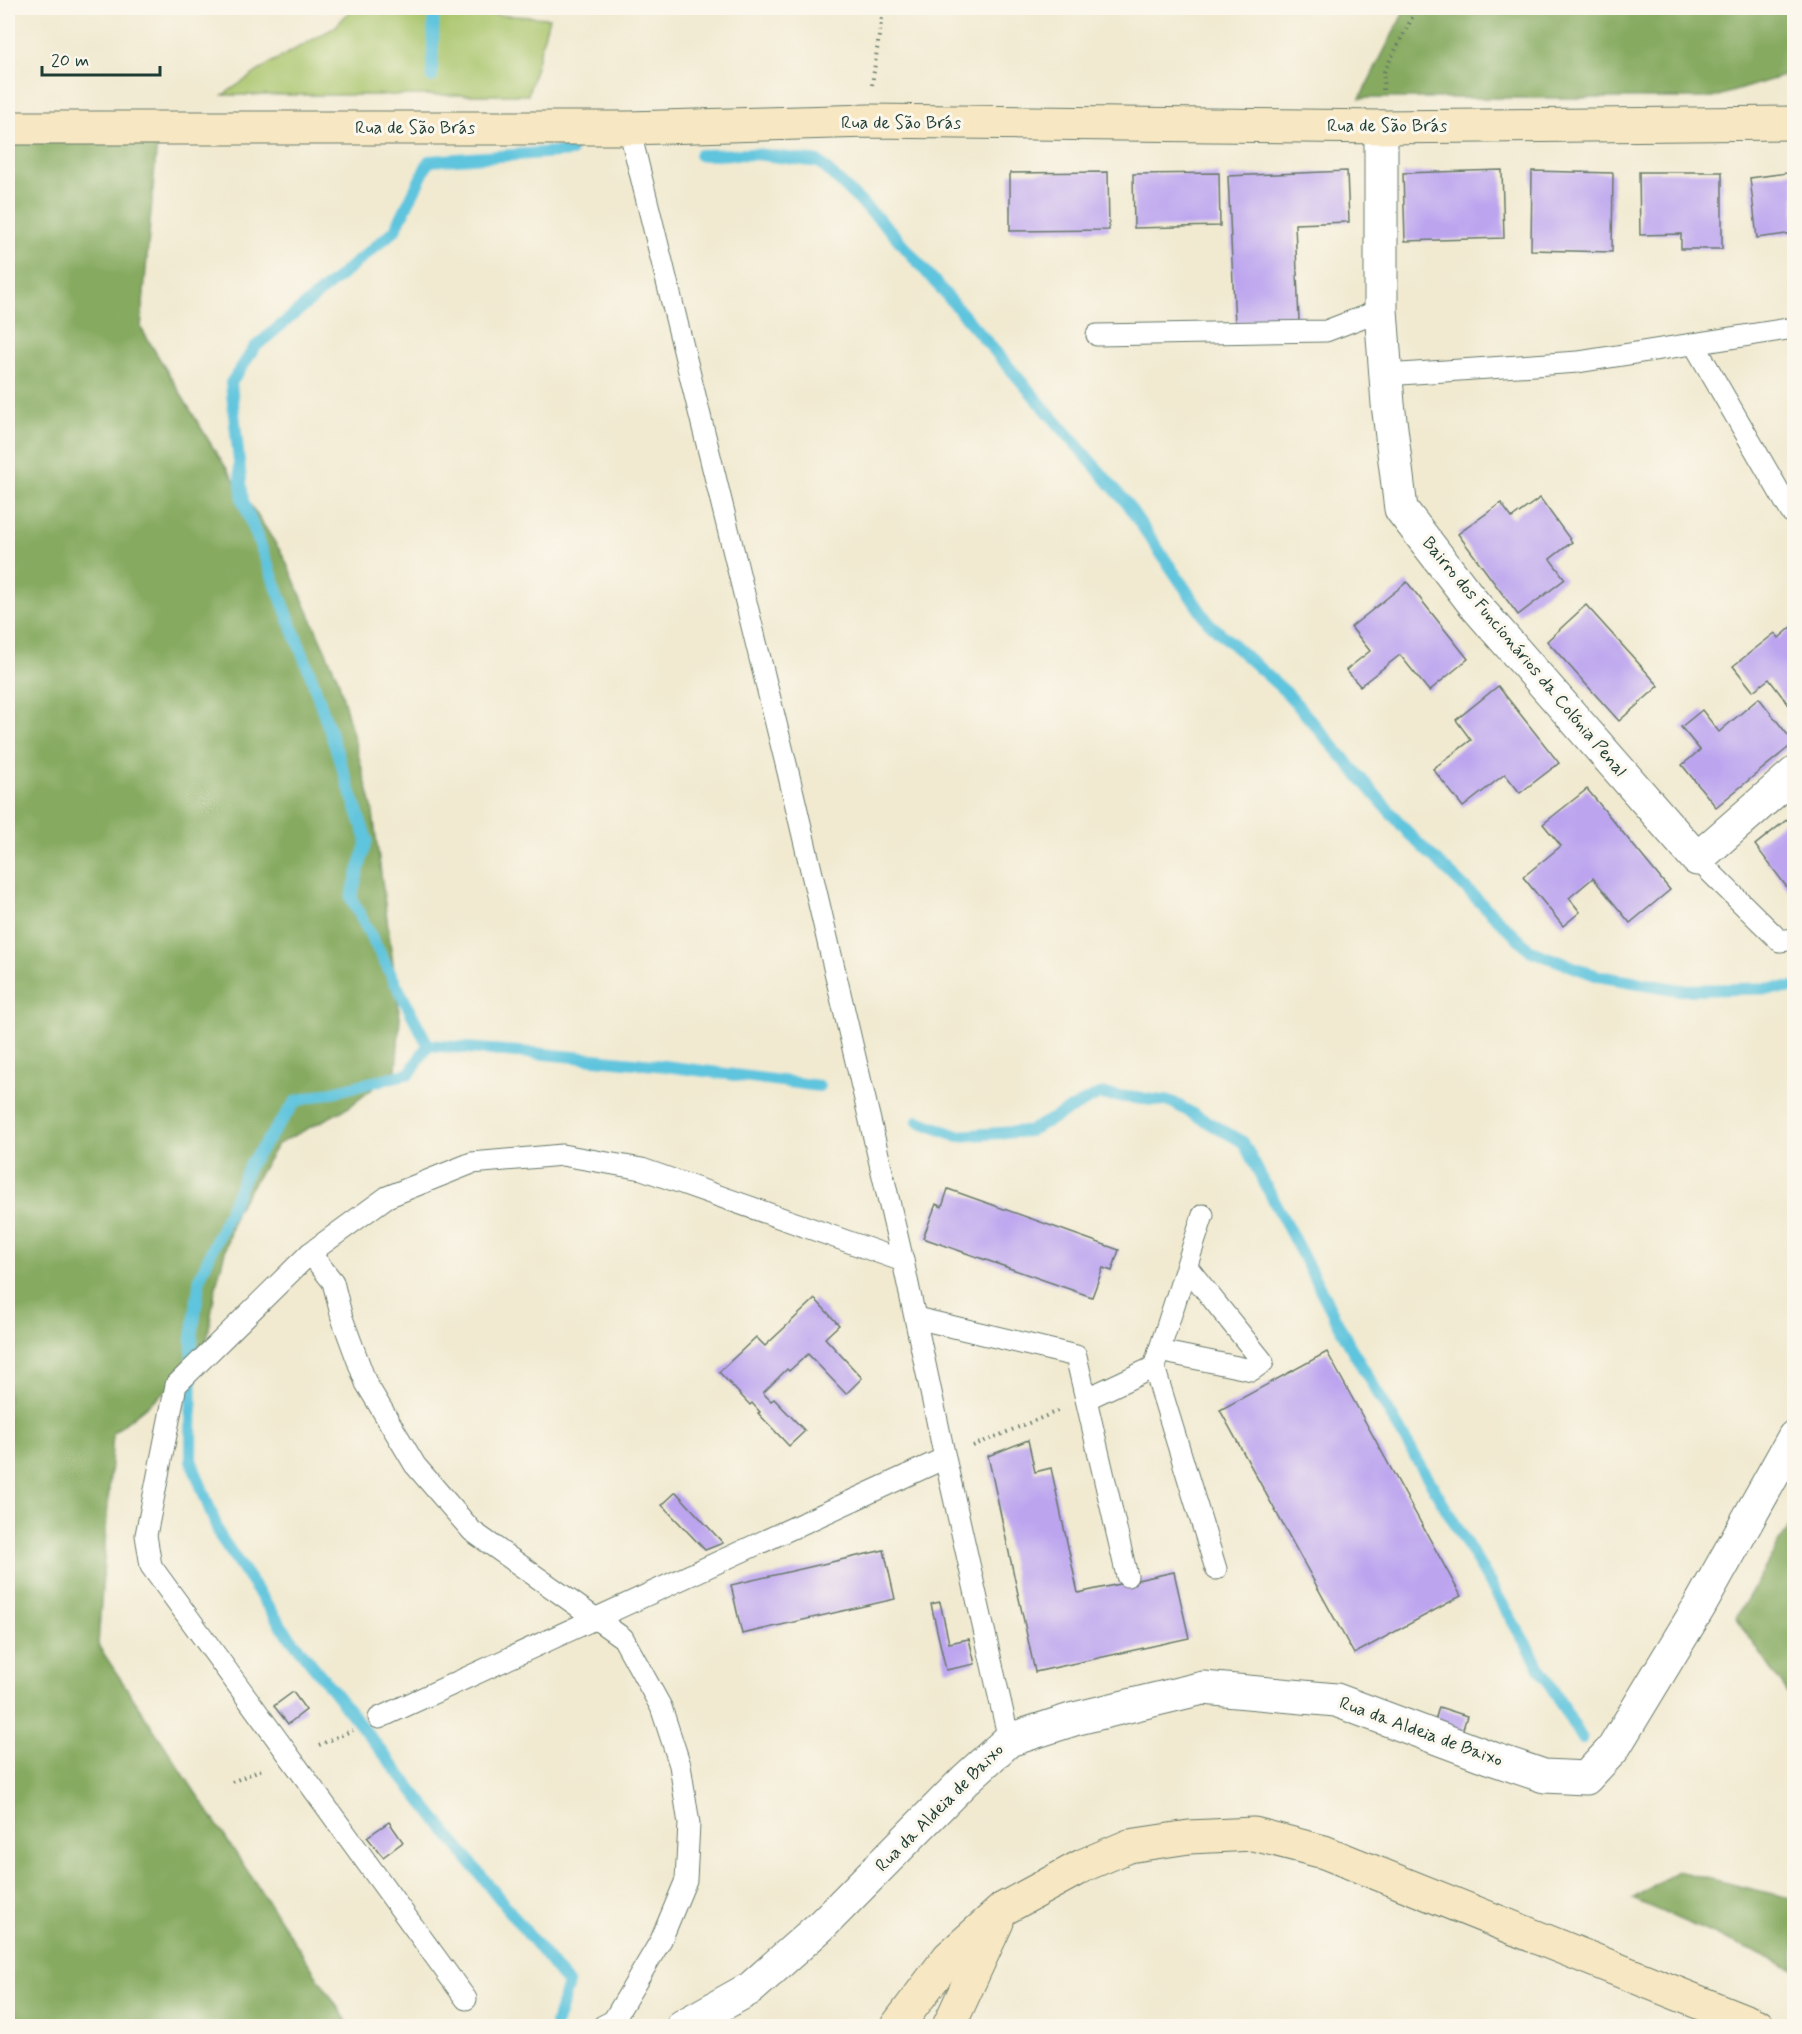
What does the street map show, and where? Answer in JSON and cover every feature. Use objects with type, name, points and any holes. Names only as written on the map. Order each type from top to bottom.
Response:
[{"type":"main road","name":"Rua de São Brás","points":[[8,128],[629,128],[869,122],[1382,127],[1794,123]]},
{"type":"main road","points":[[897,2026],[949,1957],[1003,1909],[1084,1865],[1129,1846],[1189,1837],[1254,1834],[1323,1852],[1758,2026]]},
{"type":"main road","points":[[949,2026],[1003,1909]]},
{"type":"street","name":"Bairro dos Funcionários da Colónia Penal","points":[[1382,127],[1381,310],[1401,509],[1474,604],[1697,859]]},
{"type":"street","points":[[1697,859],[1794,774]]},
{"type":"street","name":"Rua da Aldeia de Baixo","points":[[683,2026],[751,1988],[823,1924],[965,1780],[1009,1740],[1074,1719],[1203,1688],[1336,1700],[1544,1776],[1586,1778],[1613,1749],[1699,1607],[1794,1437]]},
{"type":"lane","points":[[629,128],[788,772],[903,1261],[1009,1740]]},
{"type":"lane","points":[[1097,335],[1326,331],[1381,310]]},
{"type":"lane","points":[[1386,375],[1578,362],[1794,328]]},
{"type":"lane","points":[[1694,344],[1791,512],[1794,513]]},
{"type":"lane","points":[[1697,859],[1780,941],[1794,939]]},
{"type":"lane","points":[[466,1999],[151,1566],[146,1534],[176,1384],[310,1252],[387,1197],[471,1162],[562,1155],[642,1169],[903,1261]]},
{"type":"lane","points":[[1203,1215],[1156,1359],[1216,1569]]},
{"type":"lane","points":[[310,1252],[333,1282],[342,1318],[366,1383],[415,1465],[472,1531],[623,1638],[661,1707],[680,1766],[689,1824],[686,1880],[661,1940],[613,2021],[603,2026]]},
{"type":"lane","points":[[1086,1399],[1156,1359],[1252,1370],[1263,1362],[1187,1267]]},
{"type":"lane","points":[[916,1318],[1076,1356],[1126,1576]]},
{"type":"lane","points":[[379,1718],[945,1458]]},
{"type":"path","points":[[869,122],[883,8]]},
{"type":"path","points":[[1382,127],[1384,72],[1417,8]]},
{"type":"path","points":[[980,1443],[1022,1426]]},
{"type":"path","points":[[319,1745],[351,1731]]},
{"type":"path","points":[[232,1782],[257,1771]]},
{"type":"green space","points":[[353,8],[492,8],[495,15],[549,18],[528,95],[223,95],[272,62],[334,28]]},
{"type":"green space","points":[[1406,8],[1794,8],[1794,57],[1783,76],[1712,98],[1360,98]]},
{"type":"green space","points":[[8,141],[157,141],[141,328],[212,446],[283,555],[338,679],[372,806],[400,1017],[396,1070],[349,1107],[278,1144],[235,1212],[215,1290],[204,1360],[113,1433],[98,1645],[350,2026],[8,2026]]},
{"type":"green space","points":[[1794,1518],[1794,1702],[1736,1618]]},
{"type":"green space","points":[[1677,1871],[1794,1899],[1794,1969],[1632,1899]]},
{"type":"building","points":[[1502,170],[1504,238],[1405,241],[1403,173]]},
{"type":"building","points":[[1347,171],[1349,222],[1295,224],[1299,321],[1235,325],[1228,176]]},
{"type":"building","points":[[1532,171],[1613,173],[1612,252],[1531,250]]},
{"type":"building","points":[[1108,172],[1109,230],[1010,231],[1010,173]]},
{"type":"building","points":[[1639,172],[1722,172],[1722,249],[1681,249],[1681,234],[1640,235]]},
{"type":"building","points":[[1794,172],[1794,233],[1757,238],[1750,178]]},
{"type":"building","points":[[1219,173],[1220,226],[1134,228],[1133,174]]},
{"type":"building","points":[[1540,498],[1572,542],[1550,559],[1565,579],[1518,615],[1458,534],[1501,503],[1512,518]]},
{"type":"building","points":[[1407,582],[1468,659],[1429,691],[1400,655],[1360,686],[1346,670],[1370,651],[1351,627]]},
{"type":"building","points":[[1586,605],[1659,686],[1619,721],[1547,641]]},
{"type":"building","points":[[1794,625],[1794,712],[1769,679],[1753,691],[1733,666],[1775,633],[1779,638]]},
{"type":"building","points":[[1498,686],[1559,763],[1520,793],[1505,774],[1463,807],[1433,769],[1471,740],[1456,720]]},
{"type":"building","points":[[1759,698],[1794,743],[1716,807],[1682,765],[1700,750],[1681,727],[1702,710],[1719,732]]},
{"type":"building","points":[[1587,789],[1670,890],[1630,923],[1593,878],[1569,898],[1580,912],[1563,926],[1523,877],[1561,846],[1543,824]]},
{"type":"building","points":[[1794,814],[1794,886],[1789,890],[1755,845]]},
{"type":"building","points":[[948,1189],[1119,1250],[1112,1271],[1103,1268],[1092,1297],[923,1238],[936,1204],[942,1207]]},
{"type":"building","points":[[815,1299],[839,1325],[825,1338],[862,1378],[846,1394],[808,1354],[789,1371],[787,1369],[763,1393],[771,1401],[774,1399],[805,1431],[789,1446],[758,1413],[760,1412],[752,1403],[750,1405],[719,1372],[756,1337],[765,1346]]},
{"type":"building","points":[[1327,1352],[1461,1596],[1354,1654],[1220,1410]]},
{"type":"building","points":[[1028,1440],[1035,1472],[1051,1468],[1078,1593],[1174,1572],[1189,1638],[1035,1672],[988,1456]]},
{"type":"building","points":[[676,1492],[723,1543],[705,1550],[662,1505]]},
{"type":"building","points":[[884,1550],[895,1599],[742,1634],[731,1585]]},
{"type":"building","points":[[940,1602],[949,1643],[969,1639],[975,1664],[946,1670],[931,1604]]},
{"type":"building","points":[[293,1692],[306,1710],[288,1724],[274,1706]]},
{"type":"building","points":[[1439,1707],[1467,1716],[1462,1732],[1434,1724]]},
{"type":"building","points":[[389,1822],[403,1842],[383,1857],[367,1837]]},
{"type":"waterway","points":[[432,77],[434,8]]},
{"type":"waterway","points":[[571,151],[429,161],[395,230],[255,347],[231,383],[243,501],[310,673],[367,840],[351,898],[428,1045],[665,1066],[819,1086]]},
{"type":"waterway","points":[[700,155],[756,154],[819,162],[889,229],[1125,501],[1208,622],[1287,693],[1411,836],[1531,951],[1598,976],[1680,990],[1794,988]]},
{"type":"waterway","points":[[428,1045],[410,1073],[296,1101],[250,1164],[200,1277],[192,1338],[191,1460],[220,1536],[282,1627],[568,1984],[556,2023]]},
{"type":"waterway","points":[[918,1121],[958,1136],[1029,1131],[1099,1094],[1172,1102],[1243,1142],[1350,1346],[1582,1739]]}]
